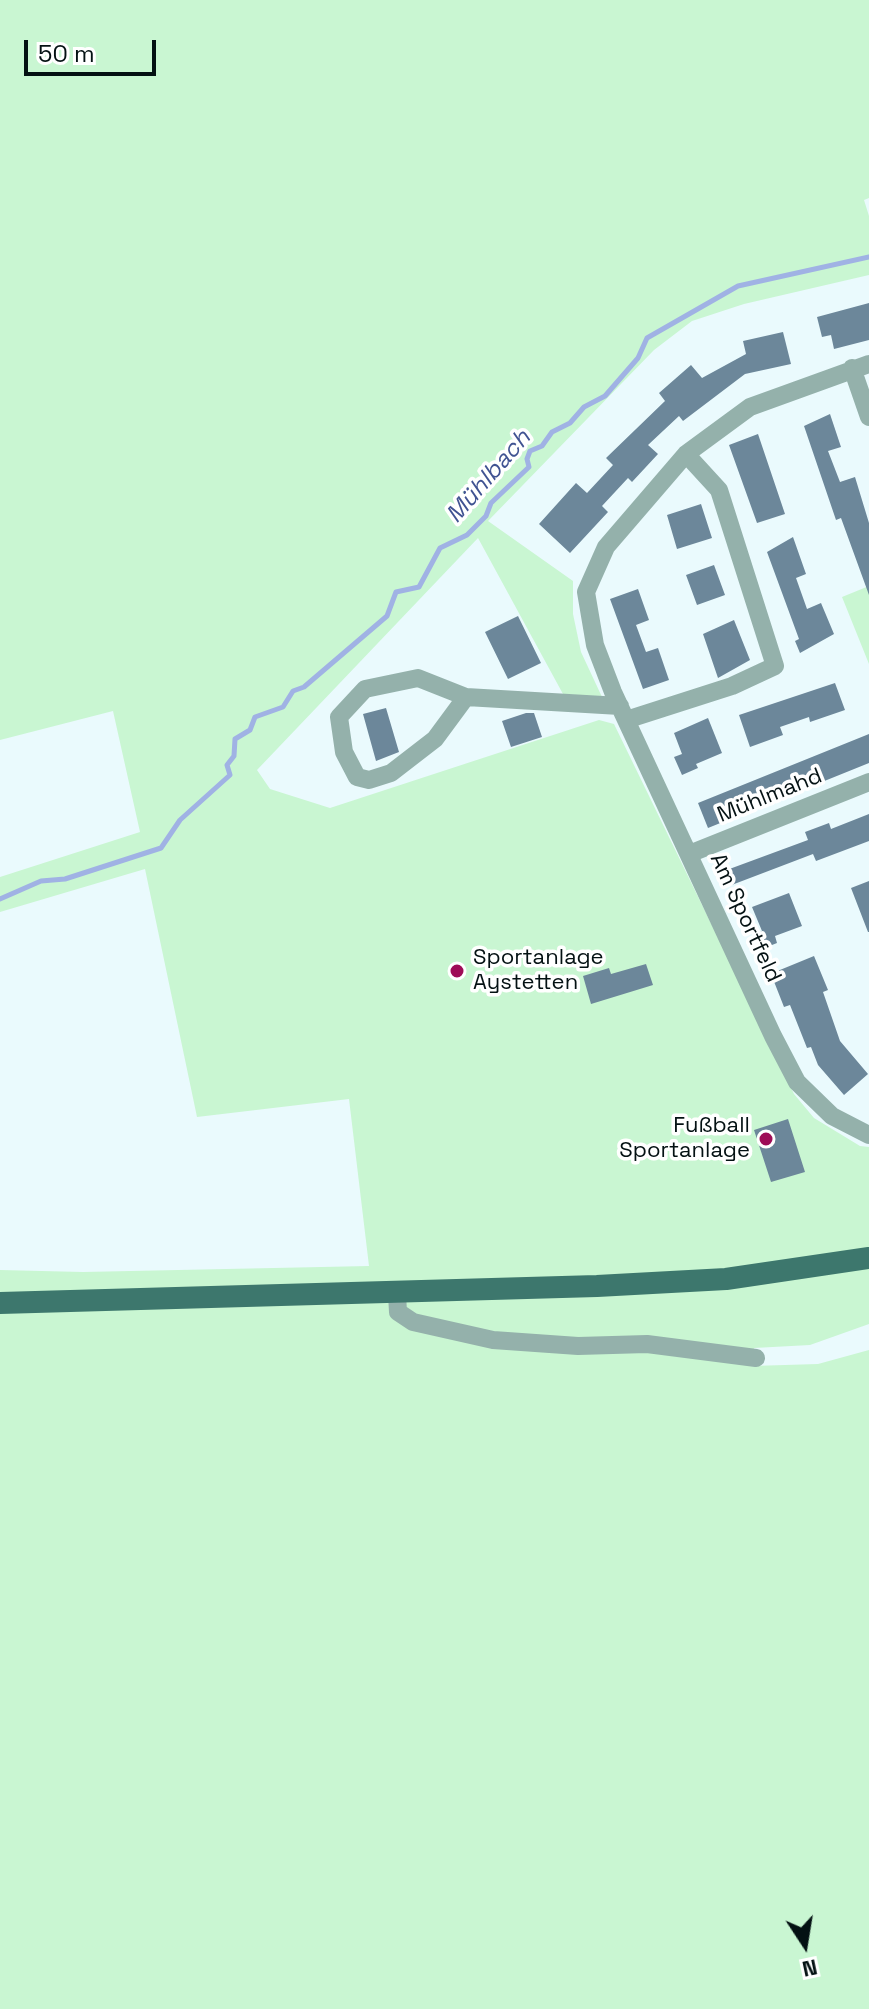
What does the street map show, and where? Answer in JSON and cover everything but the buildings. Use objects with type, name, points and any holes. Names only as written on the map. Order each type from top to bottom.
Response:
[{"type":"main road","points":[[0,1303],[397,1294],[726,1279],[869,1258]]},
{"type":"street","points":[[860,366],[869,417]]},
{"type":"street","name":"Am Sportfeld","points":[[860,366],[750,407],[686,454],[606,547],[586,592],[589,622],[620,706],[797,1082],[832,1116],[869,1135]]},
{"type":"street","points":[[466,697],[435,739],[391,773],[369,780],[357,777],[344,752],[339,717],[365,689],[418,678],[466,697],[620,706],[732,686],[775,666],[719,490],[686,454]]},
{"type":"street","name":"Mühlmahd","points":[[689,854],[869,782]]},
{"type":"street","points":[[397,1294],[398,1312],[413,1322],[493,1340],[578,1346],[647,1344],[756,1358]]},
{"type":"green space","points":[[0,0],[869,0],[869,198],[864,200],[869,216],[869,275],[744,304],[692,321],[654,350],[488,521],[573,581],[573,614],[581,652],[602,697],[563,694],[478,538],[257,770],[270,789],[330,808],[599,720],[614,724],[794,1094],[814,1118],[860,1146],[869,1147],[869,1324],[810,1345],[754,1348],[752,1366],[818,1364],[869,1350],[869,2009],[0,2009],[0,1270],[83,1272],[369,1266],[349,1099],[197,1117],[145,869],[0,912],[0,877],[140,832],[113,711],[0,740]]},
{"type":"green space","points":[[869,586],[869,664],[842,597]]},
{"type":"waterway","name":"Mühlbach","points":[[0,899],[41,881],[65,879],[161,848],[180,820],[230,775],[227,765],[234,756],[235,739],[250,730],[255,717],[283,707],[293,691],[304,687],[387,616],[396,592],[419,587],[440,548],[467,535],[486,516],[491,503],[529,467],[527,459],[530,451],[542,446],[552,432],[570,423],[584,407],[605,396],[638,358],[647,338],[738,286],[869,257]]},
{"type":"place","name":"Sportanlage Aystetten","points":[[457,971]]},
{"type":"place","name":"Fußball Sportanlage","points":[[766,1139]]}]
